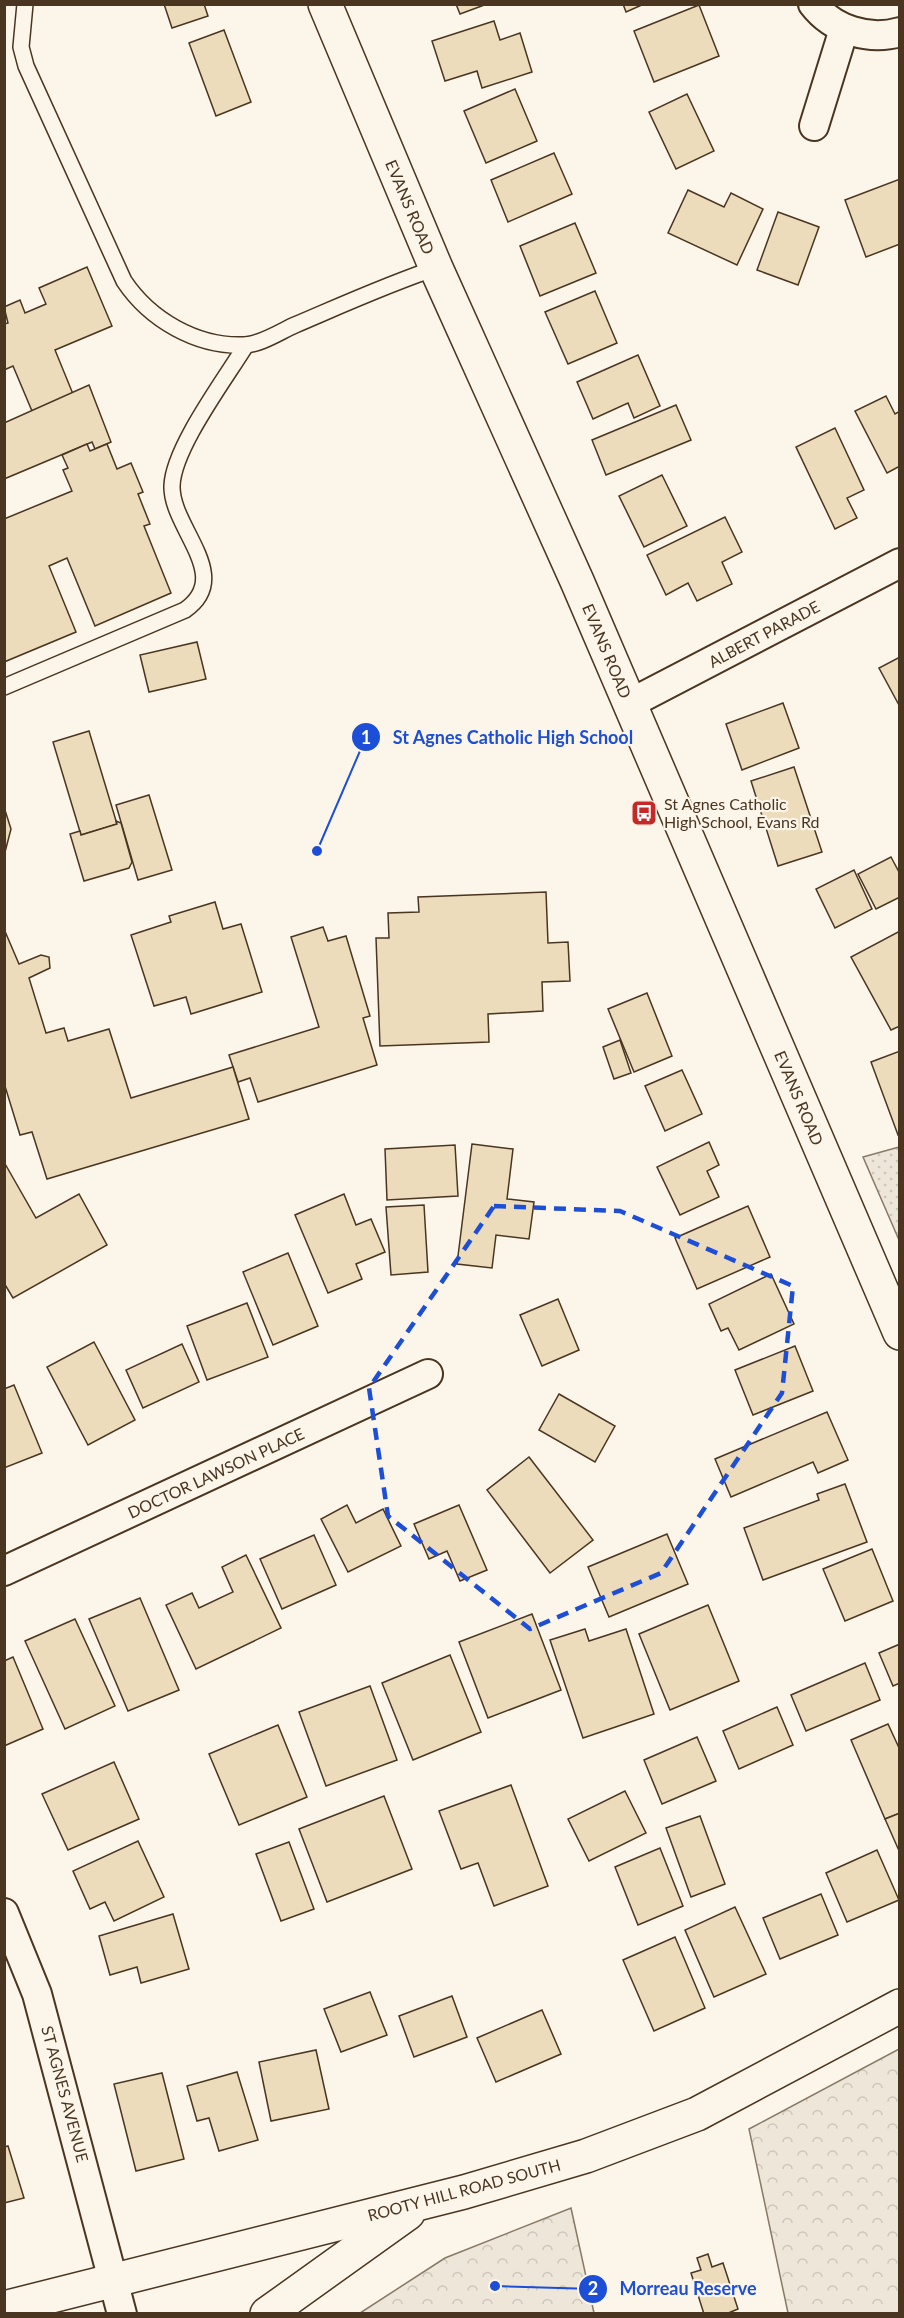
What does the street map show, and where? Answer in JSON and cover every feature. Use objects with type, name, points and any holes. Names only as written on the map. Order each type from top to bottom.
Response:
[{"type":"street","name":"EVANS ROAD","points":[[325,4],[436,268],[892,1295],[900,1333]]},
{"type":"street","points":[[813,4],[844,30],[870,34],[900,32]]},
{"type":"street","points":[[814,126],[844,30]]},
{"type":"street","name":"ALBERT PARADE","points":[[629,704],[900,563]]},
{"type":"street","name":"DOCTOR LAWSON PLACE","points":[[4,1571],[429,1374]]},
{"type":"street","name":"ST AGNES AVENUE","points":[[4,1912],[37,1994],[122,2313]]},
{"type":"street","name":"ROOTY HILL ROAD SOUTH","points":[[4,2308],[424,2202],[586,2156],[697,2114],[900,2006]]},
{"type":"street","points":[[267,2313],[424,2202]]},
{"type":"lane","points":[[25,4],[21,47],[26,66],[124,281],[136,300],[177,330],[198,338],[246,345],[396,282],[436,268]]},
{"type":"lane","points":[[4,687],[185,610],[202,592],[204,577],[201,562],[177,508],[172,487],[176,468],[199,420],[246,345]]},
{"type":"highlighted area","points":[[494,1206],[620,1211],[793,1286],[782,1393],[661,1573],[530,1629],[388,1516],[369,1388]]},
{"type":"green space","points":[[900,1147],[899,1240],[863,1157]]},
{"type":"green space","points":[[899,2049],[899,2313],[788,2313],[749,2129]]},
{"type":"green space","points":[[571,2208],[594,2313],[360,2313],[445,2258]]},
{"type":"building","points":[[164,4],[204,4],[208,16],[172,28]]},
{"type":"building","points":[[456,4],[487,4],[460,14]]},
{"type":"building","points":[[623,4],[644,4],[626,12]]},
{"type":"building","points":[[699,5],[719,56],[654,82],[634,31]]},
{"type":"building","points":[[494,21],[500,40],[520,33],[532,72],[482,88],[477,71],[445,81],[432,41]]},
{"type":"building","points":[[224,30],[251,102],[216,116],[189,43]]},
{"type":"building","points":[[515,89],[537,141],[486,163],[464,111]]},
{"type":"building","points":[[687,94],[714,151],[676,169],[649,112]]},
{"type":"building","points":[[554,153],[572,194],[508,222],[491,180]]},
{"type":"building","points":[[900,179],[900,244],[866,257],[845,200]]},
{"type":"building","points":[[688,190],[724,207],[731,193],[763,209],[737,265],[668,233]]},
{"type":"building","points":[[778,212],[819,227],[798,285],[757,270]]},
{"type":"building","points":[[575,223],[596,273],[540,296],[520,246]]},
{"type":"building","points":[[87,267],[112,326],[55,350],[73,394],[32,411],[13,366],[4,370],[4,324],[8,323],[4,307],[20,300],[25,313],[46,304],[39,288]]},
{"type":"building","points":[[595,291],[617,343],[568,364],[545,312]]},
{"type":"building","points":[[638,355],[660,406],[634,418],[628,403],[593,419],[577,382]]},
{"type":"building","points":[[89,385],[111,442],[95,449],[92,442],[4,479],[4,423]]},
{"type":"building","points":[[886,396],[895,414],[900,411],[900,466],[887,473],[855,411]]},
{"type":"building","points":[[676,405],[691,440],[606,475],[592,440]]},
{"type":"building","points":[[835,428],[864,490],[847,498],[857,518],[835,529],[796,447]]},
{"type":"building","points":[[87,444],[90,451],[107,444],[117,469],[131,463],[143,492],[138,494],[150,524],[144,526],[171,593],[95,626],[67,558],[49,566],[76,632],[4,662],[4,519],[72,491],[63,470],[68,468],[62,455]]},
{"type":"building","points":[[662,475],[687,526],[644,547],[619,496]]},
{"type":"building","points":[[725,517],[742,552],[722,562],[732,584],[697,601],[688,583],[666,595],[647,555]]},
{"type":"building","points":[[197,642],[206,679],[149,692],[140,655]]},
{"type":"building","points":[[900,657],[900,707],[879,668]]},
{"type":"building","points":[[783,703],[799,748],[742,770],[726,724]]},
{"type":"building","points":[[89,731],[117,824],[81,835],[53,742]]},
{"type":"building","points":[[794,767],[822,852],[778,866],[751,781]]},
{"type":"building","points":[[149,795],[172,870],[138,880],[116,805]]},
{"type":"building","points":[[4,807],[11,829],[4,856]]},
{"type":"building","points":[[116,821],[121,823],[132,862],[129,868],[84,881],[70,834],[80,831],[81,835],[117,824]]},
{"type":"building","points":[[891,857],[900,874],[900,897],[876,909],[858,874]]},
{"type":"building","points":[[854,870],[872,909],[835,928],[816,889]]},
{"type":"building","points":[[546,892],[548,943],[568,942],[570,981],[542,982],[543,1011],[488,1014],[489,1042],[380,1046],[376,938],[389,938],[388,913],[419,912],[418,897]]},
{"type":"building","points":[[215,902],[223,929],[241,924],[262,992],[191,1014],[186,997],[154,1006],[131,935],[171,922],[169,916]]},
{"type":"building","points":[[323,927],[328,941],[346,936],[370,1016],[363,1018],[377,1065],[258,1102],[250,1078],[238,1082],[229,1055],[319,1027],[291,937]]},
{"type":"building","points":[[4,929],[19,964],[41,955],[49,957],[50,968],[29,978],[46,1033],[64,1028],[68,1041],[109,1029],[131,1098],[233,1067],[249,1119],[47,1179],[32,1132],[20,1135],[4,1083]]},
{"type":"building","points":[[900,931],[900,1026],[891,1030],[851,957]]},
{"type":"building","points":[[647,993],[672,1056],[634,1072],[608,1009]]},
{"type":"building","points":[[620,1040],[631,1073],[614,1079],[603,1047]]},
{"type":"building","points":[[900,1051],[900,1134],[898,1135],[871,1062]]},
{"type":"building","points":[[682,1070],[702,1114],[665,1131],[645,1086]]},
{"type":"building","points":[[709,1142],[719,1165],[707,1171],[719,1197],[680,1215],[657,1167]]},
{"type":"building","points":[[472,1144],[513,1149],[507,1199],[534,1202],[529,1239],[496,1235],[492,1268],[457,1264]]},
{"type":"building","points":[[455,1145],[458,1196],[387,1200],[385,1149]]},
{"type":"building","points":[[4,1162],[36,1218],[79,1194],[107,1245],[13,1298],[4,1283]]},
{"type":"building","points":[[344,1194],[356,1225],[371,1219],[385,1252],[356,1264],[362,1279],[328,1293],[295,1215]]},
{"type":"building","points":[[424,1205],[428,1272],[391,1275],[386,1207]]},
{"type":"building","points":[[748,1206],[770,1257],[697,1289],[675,1238]]},
{"type":"building","points":[[288,1253],[318,1326],[273,1345],[243,1272]]},
{"type":"building","points":[[771,1274],[794,1324],[739,1350],[728,1328],[721,1331],[709,1304]]},
{"type":"building","points":[[558,1299],[579,1350],[542,1366],[520,1315]]},
{"type":"building","points":[[247,1303],[268,1357],[207,1380],[187,1326]]},
{"type":"building","points":[[94,1342],[135,1420],[88,1445],[47,1367]]},
{"type":"building","points":[[182,1344],[199,1382],[143,1408],[126,1370]]},
{"type":"building","points":[[795,1346],[813,1391],[753,1415],[735,1370]]},
{"type":"building","points":[[14,1385],[42,1453],[4,1468],[4,1389]]},
{"type":"building","points":[[559,1394],[615,1426],[595,1462],[539,1430]]},
{"type":"building","points":[[827,1412],[848,1460],[818,1473],[813,1462],[731,1497],[715,1459]]},
{"type":"building","points":[[529,1457],[593,1540],[550,1573],[487,1490]]},
{"type":"building","points":[[845,1484],[867,1542],[763,1580],[744,1528],[819,1500],[817,1494]]},
{"type":"building","points":[[347,1505],[356,1523],[383,1509],[401,1546],[348,1572],[321,1519]]},
{"type":"building","points":[[459,1505],[487,1570],[460,1581],[447,1551],[429,1559],[414,1524]]},
{"type":"building","points":[[667,1534],[688,1584],[609,1617],[588,1567]]},
{"type":"building","points":[[314,1535],[336,1585],[282,1609],[260,1559]]},
{"type":"building","points":[[872,1549],[893,1601],[845,1621],[823,1569]]},
{"type":"building","points":[[246,1555],[281,1628],[196,1669],[166,1605],[192,1593],[199,1608],[233,1592],[222,1567]]},
{"type":"building","points":[[140,1598],[179,1690],[128,1711],[89,1619]]},
{"type":"building","points":[[708,1605],[739,1681],[670,1710],[639,1634]]},
{"type":"building","points":[[532,1614],[561,1690],[488,1718],[459,1642]]},
{"type":"building","points":[[75,1619],[115,1706],[65,1729],[25,1641]]},
{"type":"building","points":[[585,1629],[589,1641],[626,1629],[654,1714],[583,1738],[550,1640]]},
{"type":"building","points":[[900,1644],[900,1683],[893,1686],[879,1653]]},
{"type":"building","points":[[450,1655],[481,1732],[413,1760],[382,1683]]},
{"type":"building","points":[[13,1657],[43,1729],[4,1746],[4,1661]]},
{"type":"building","points":[[865,1663],[880,1700],[806,1731],[791,1695]]},
{"type":"building","points":[[370,1686],[397,1760],[326,1786],[299,1712]]},
{"type":"building","points":[[777,1707],[793,1745],[739,1769],[723,1731]]},
{"type":"building","points":[[888,1724],[900,1750],[900,1813],[885,1819],[851,1740]]},
{"type":"building","points":[[278,1725],[307,1797],[239,1825],[209,1754]]},
{"type":"building","points":[[697,1737],[716,1781],[662,1804],[644,1760]]},
{"type":"building","points":[[114,1762],[139,1819],[68,1850],[42,1794]]},
{"type":"building","points":[[511,1785],[548,1886],[494,1906],[478,1863],[461,1869],[439,1811]]},
{"type":"building","points":[[625,1791],[646,1833],[589,1861],[568,1819]]},
{"type":"building","points":[[384,1796],[412,1869],[327,1902],[299,1829]]},
{"type":"building","points":[[900,1813],[900,1853],[885,1819]]},
{"type":"building","points":[[700,1816],[725,1884],[691,1897],[666,1828]]},
{"type":"building","points":[[138,1841],[164,1897],[114,1921],[105,1902],[90,1909],[73,1871]]},
{"type":"building","points":[[289,1842],[314,1909],[281,1921],[256,1854]]},
{"type":"building","points":[[660,1848],[683,1906],[638,1925],[615,1867]]},
{"type":"building","points":[[877,1850],[899,1900],[847,1922],[826,1873]]},
{"type":"building","points":[[821,1894],[838,1935],[780,1959],[763,1918]]},
{"type":"building","points":[[735,1907],[766,1974],[714,1997],[685,1930]]},
{"type":"building","points":[[173,1914],[189,1969],[141,1983],[137,1967],[110,1975],[99,1936]]},
{"type":"building","points":[[675,1937],[705,2008],[654,2031],[623,1960]]},
{"type":"building","points":[[370,1992],[387,2035],[341,2052],[324,2009]]},
{"type":"building","points":[[452,1996],[467,2037],[414,2057],[399,2016]]},
{"type":"building","points":[[542,2010],[561,2054],[496,2082],[477,2038]]},
{"type":"building","points":[[316,2050],[329,2109],[271,2121],[259,2062]]},
{"type":"building","points":[[237,2072],[258,2140],[219,2151],[209,2118],[197,2121],[187,2086]]},
{"type":"building","points":[[162,2073],[184,2159],[136,2171],[114,2084]]},
{"type":"building","points":[[8,2146],[24,2198],[4,2203],[4,2147]]},
{"type":"building","points":[[708,2254],[712,2267],[723,2263],[738,2309],[726,2314],[704,2314],[691,2273],[701,2270],[697,2258]]},
{"type":"place","name":"St Agnes Catholic High School, Evans Rd","points":[[644,813]]},
{"type":"place","name":"St Agnes Catholic High School","points":[[317,851]]},
{"type":"place","name":"Morreau Reserve","points":[[495,2286]]}]
